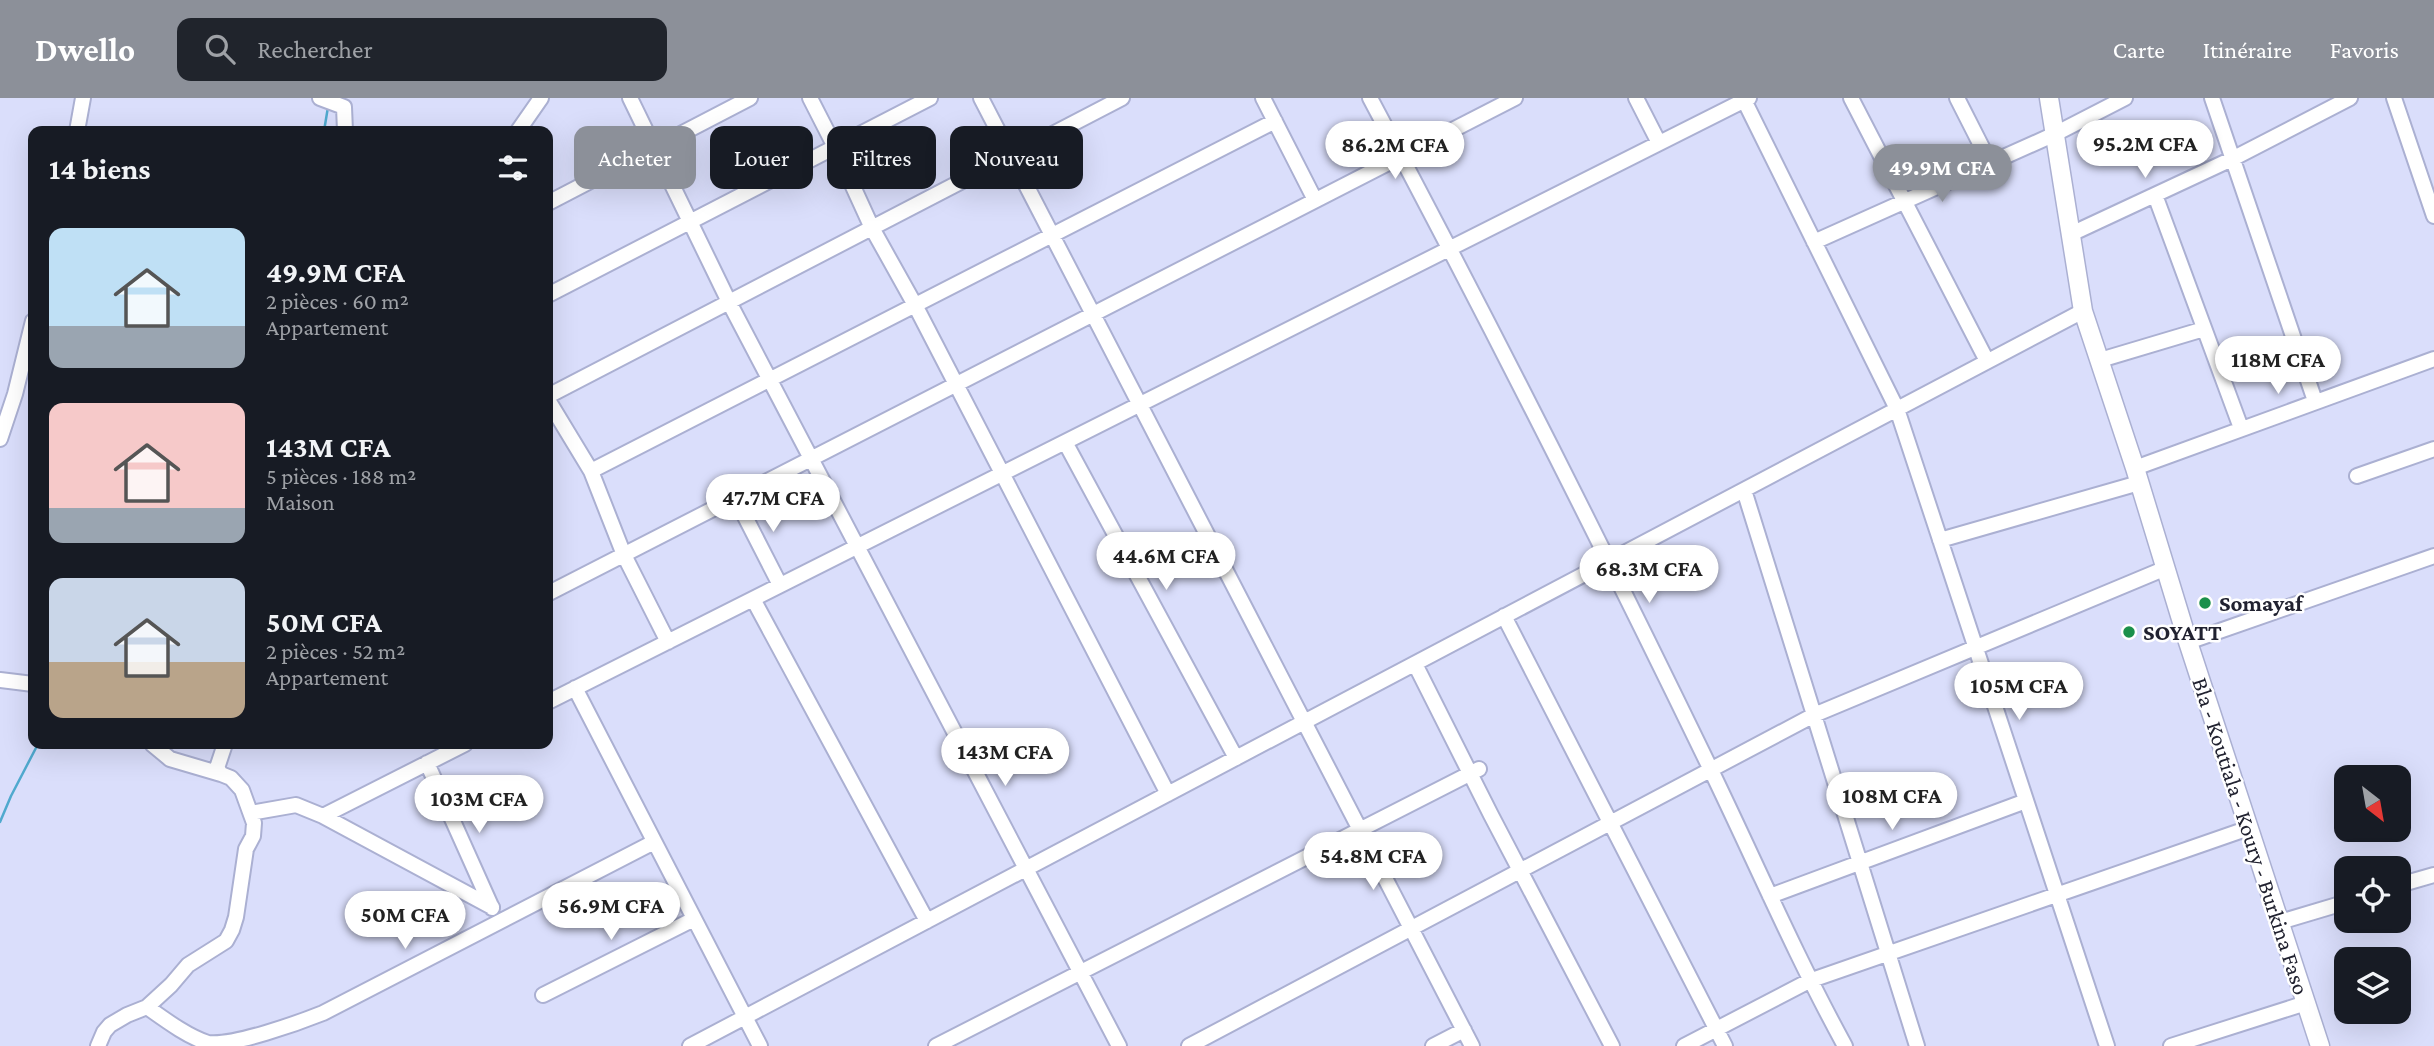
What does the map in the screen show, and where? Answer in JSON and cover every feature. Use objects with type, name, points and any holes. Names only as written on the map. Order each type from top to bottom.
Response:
[{"type":"main road","name":"Bla - Koutiala - Koury - Burkina Faso","points":[[2049,98],[2083,311],[2320,1046]]},
{"type":"street","points":[[78,126],[83,98]]},
{"type":"street","points":[[320,98],[344,107],[345,126]]},
{"type":"street","points":[[521,126],[541,98]]},
{"type":"street","points":[[630,98],[643,126]]},
{"type":"street","points":[[696,127],[750,98]]},
{"type":"street","points":[[810,98],[827,131]]},
{"type":"street","points":[[876,126],[930,98]]},
{"type":"street","points":[[981,98],[995,126]]},
{"type":"street","points":[[1068,126],[1122,98]]},
{"type":"street","points":[[1263,98],[1315,200]]},
{"type":"street","points":[[1370,98],[1451,248],[1711,770],[1809,981],[1845,1046]]},
{"type":"street","points":[[553,591],[1515,98]]},
{"type":"street","points":[[1636,98],[1659,143]]},
{"type":"street","points":[[1851,98],[1987,361]]},
{"type":"street","points":[[1956,98],[1990,163]]},
{"type":"street","points":[[1814,242],[2055,134],[2125,98]]},
{"type":"street","points":[[2212,98],[2315,401]]},
{"type":"street","points":[[2071,234],[2234,158],[2350,98]]},
{"type":"street","points":[[2394,98],[2428,182],[2434,216]]},
{"type":"street","points":[[553,699],[1745,99],[1897,409],[2107,1046]]},
{"type":"street","points":[[592,471],[1275,121]]},
{"type":"street","points":[[553,292],[827,151]]},
{"type":"street","points":[[553,395],[950,188]]},
{"type":"street","points":[[553,200],[575,189]]},
{"type":"street","points":[[674,189],[730,304],[1119,1046]]},
{"type":"street","points":[[854,189],[872,229],[915,305],[1168,794]]},
{"type":"street","points":[[1028,189],[1472,1046]]},
{"type":"street","points":[[2155,195],[2241,428]]},
{"type":"street","points":[[690,1046],[2083,311]]},
{"type":"street","points":[[2100,360],[2204,329]]},
{"type":"street","points":[[0,439],[28,341]]},
{"type":"street","points":[[1940,540],[2137,475],[2241,428],[2434,359]]},
{"type":"street","points":[[553,406],[592,471],[624,555],[668,642]]},
{"type":"street","points":[[1065,442],[1236,758]]},
{"type":"street","points":[[2357,476],[2434,449]]},
{"type":"street","points":[[1744,490],[1917,1046]]},
{"type":"street","points":[[735,498],[780,585]]},
{"type":"street","points":[[2188,642],[2434,556]]},
{"type":"street","points":[[1189,1046],[1814,715],[2166,568]]},
{"type":"street","points":[[753,599],[927,921]]},
{"type":"street","points":[[1504,616],[1725,1046]]},
{"type":"street","points":[[1415,664],[1475,771],[1491,815],[1612,1046]]},
{"type":"street","points":[[0,680],[28,683]]},
{"type":"street","points":[[575,688],[760,1046]]},
{"type":"street","points":[[98,1046],[110,1026],[147,1007],[188,965],[226,941],[236,917],[246,849],[253,836],[254,823],[251,813],[242,790],[231,778],[170,759],[158,749]]},
{"type":"street","points":[[220,774],[217,768],[223,749]]},
{"type":"street","points":[[323,816],[455,749]]},
{"type":"street","points":[[428,763],[498,922]]},
{"type":"street","points":[[936,1046],[1475,771]]},
{"type":"street","points":[[1770,896],[2026,801]]},
{"type":"street","points":[[251,813],[296,805],[323,816],[492,907]]},
{"type":"street","points":[[1684,1046],[1809,981],[2249,828]]},
{"type":"street","points":[[147,1007],[209,1043],[224,1043],[270,1033],[323,1013],[654,842]]},
{"type":"street","points":[[2411,881],[2434,874]]},
{"type":"street","points":[[2280,922],[2334,906]]},
{"type":"street","points":[[543,995],[694,919]]},
{"type":"street","points":[[2171,1046],[2306,1003]]},
{"type":"street","points":[[1433,1046],[1464,1030]]},
{"type":"waterway","points":[[325,126],[328,107]]},
{"type":"waterway","points":[[0,822],[35,749]]},
{"type":"place","name":"Somayaf","points":[[2205,603]]},
{"type":"place","name":"SOYATT","points":[[2129,632]]}]
